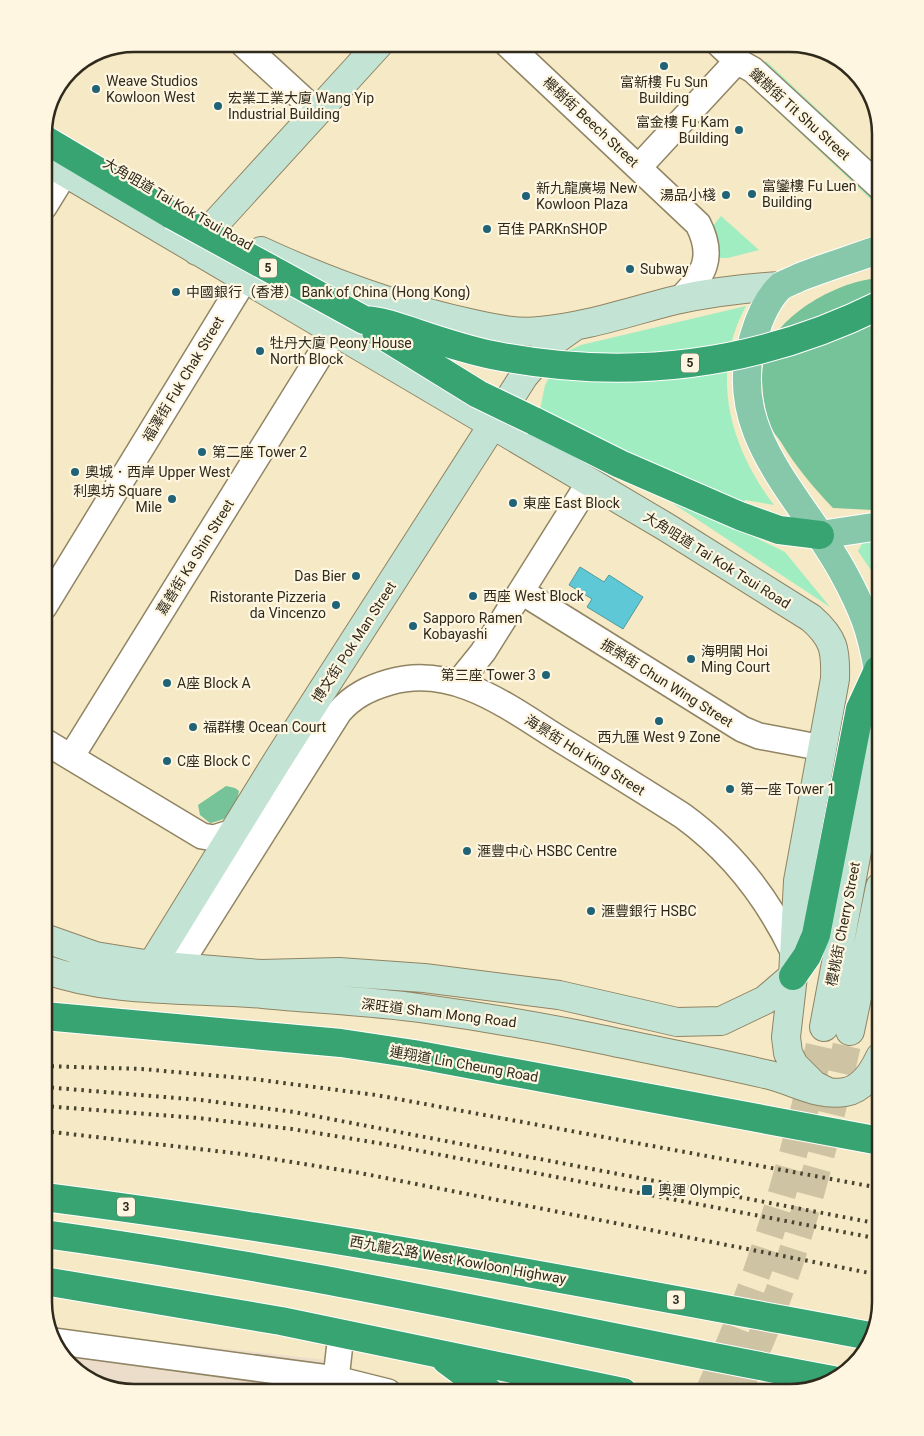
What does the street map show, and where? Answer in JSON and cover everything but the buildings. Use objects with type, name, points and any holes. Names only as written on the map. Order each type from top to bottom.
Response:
[{"type":"highway","name":"5","points":[[53,145],[172,215],[364,320],[377,320],[447,344],[506,358],[561,365],[632,368],[670,366],[706,361],[780,346],[818,333],[872,309]]},
{"type":"highway","points":[[364,320],[371,328],[478,394],[620,464],[740,516],[779,530],[820,535]]},
{"type":"highway","points":[[793,964],[807,956],[816,935],[860,709],[872,683]]},
{"type":"highway","name":"連翔道 Lin Cheung Road","points":[[52,1017],[341,1043],[424,1056],[872,1140]]},
{"type":"highway","name":"西九龍公路 West Kowloon Highway","points":[[52,1198],[207,1219],[482,1264],[864,1335]]},
{"type":"highway","points":[[52,1235],[199,1257],[334,1280],[820,1377]]},
{"type":"highway","points":[[52,1282],[281,1321],[582,1384]]},
{"type":"highway","points":[[440,1355],[478,1384]]},
{"type":"main road","points":[[197,251],[213,226],[371,52]]},
{"type":"main road","name":"大角咀道 Tai Kok Tsui Road","points":[[53,133],[213,226],[293,266],[422,312],[517,331],[539,332],[575,326],[732,289],[781,286]]},
{"type":"main road","name":"大角咀道 Tai Kok Tsui Road","points":[[54,166],[244,280],[335,331],[666,527],[811,618],[824,629],[833,644],[836,659],[823,748]]},
{"type":"main road","points":[[781,286],[819,269],[872,251]]},
{"type":"main road","name":"櫻桃街 Cherry Street","points":[[781,286],[767,305],[753,338],[747,361],[746,386],[748,408],[757,435],[768,454],[844,572],[861,605],[872,637]]},
{"type":"main road","name":"大角咀道 Tai Kok Tsui Road","points":[[494,426],[539,357],[554,341],[575,326]]},
{"type":"main road","name":"博文街 Pok Man Street","points":[[144,976],[233,832],[494,426]]},
{"type":"main road","points":[[820,535],[872,527]]},
{"type":"main road","points":[[823,748],[798,881],[793,964],[786,1020],[788,1053],[794,1065],[803,1076],[828,1092],[849,1091],[862,1084],[872,1073]]},
{"type":"main road","name":"櫻桃街 Cherry Street","points":[[824,1027],[859,836],[872,751]]},
{"type":"main road","name":"櫻桃街 Cherry Street","points":[[850,1031],[872,925]]},
{"type":"main road","name":"深旺道 Sham Mong Road","points":[[52,941],[144,976]]},
{"type":"main road","name":"深旺道 Sham Mong Road","points":[[171,979],[339,972],[424,978],[559,995],[677,1022],[698,1023],[720,1022],[765,1000],[793,964]]},
{"type":"main road","name":"深旺道 Sham Mong Road","points":[[52,972],[89,983],[144,976],[261,994],[408,1007],[506,1020],[765,1073],[797,1085],[828,1092]]},
{"type":"street","points":[[252,52],[317,112]]},
{"type":"street","name":"櫸樹街 Beech Street","points":[[516,53],[698,224],[704,236],[707,249],[706,263],[696,284],[679,300]]},
{"type":"street","name":"鐵樹街 Tit Shu Street","points":[[728,53],[737,61],[753,70],[872,180]]},
{"type":"street","points":[[639,167],[737,61]]},
{"type":"street","name":"福澤街 Fuk Chak Street","points":[[53,593],[244,280]]},
{"type":"street","name":"嘉善街 Ka Shin Street","points":[[71,757],[335,331]]},
{"type":"street","points":[[458,683],[484,652],[589,483]]},
{"type":"street","name":"振榮街 Chun Wing Street","points":[[522,592],[742,729],[759,736],[823,748]]},
{"type":"street","name":"海景街 Hoi King Street","points":[[330,724],[348,701],[382,684],[401,679],[437,678],[458,683],[493,698],[703,831],[728,854],[754,886],[778,921],[793,964]]},
{"type":"street","name":"博文街 Pok Man Street","points":[[171,979],[330,724]]},
{"type":"street","points":[[52,746],[202,836],[214,838],[233,832]]},
{"type":"street","points":[[336,1379],[341,1334]]},
{"type":"street","points":[[63,1342],[336,1379],[353,1383]]},
{"type":"shaded area","points":[[58,1330],[326,1360],[360,1383],[118,1382],[98,1375],[80,1363],[66,1347]]},
{"type":"green space","points":[[766,61],[872,160],[872,200],[746,82]]},
{"type":"green space","points":[[721,216],[759,250],[728,258],[716,258],[712,227]]},
{"type":"green space","points":[[872,279],[872,510],[833,508],[799,468],[770,426],[762,389],[763,363],[772,340],[782,326],[796,313],[829,292]]},
{"type":"green space","points":[[746,306],[735,332],[729,358],[727,384],[730,409],[736,434],[746,459],[774,505],[745,500],[736,528],[785,552],[830,607],[539,415],[545,385],[563,353],[581,345]]},
{"type":"green space","points":[[872,540],[872,572],[858,551],[863,542]]},
{"type":"green space","points":[[226,786],[239,791],[234,809],[223,819],[210,823],[200,815],[198,805]]},
{"type":"water","points":[[580,567],[604,582],[609,575],[643,597],[623,629],[587,607],[592,599],[569,585]]},
{"type":"tunnel","points":[[713,1384],[729,1347],[762,1258],[802,1122],[824,1027]]},
{"type":"tunnel","points":[[741,1384],[774,1305],[804,1215],[817,1170],[850,1031]]},
{"type":"railway","points":[[52,1066],[142,1069],[253,1079],[376,1095],[872,1187]]},
{"type":"railway","points":[[52,1088],[201,1100],[294,1112],[872,1222]]},
{"type":"railway","points":[[52,1107],[198,1118],[292,1129],[384,1144],[872,1237]]},
{"type":"railway","points":[[52,1132],[242,1154],[360,1173],[872,1273]]},
{"type":"place","name":"富新樓 Fu Sun Building","points":[[664,66]]},
{"type":"place","name":"Weave Studios Kowloon West","points":[[96,89]]},
{"type":"place","name":"宏業工業大廈 Wang Yip Industrial Building","points":[[218,106]]},
{"type":"place","name":"富金樓 Fu Kam Building","points":[[739,130]]},
{"type":"place","name":"富鑾樓 Fu Luen Building","points":[[752,194]]},
{"type":"place","name":"湯品小棧","points":[[726,195]]},
{"type":"place","name":"新九龍廣場 New Kowloon Plaza","points":[[526,196]]},
{"type":"place","name":"百佳 PARKnSHOP","points":[[487,229]]},
{"type":"place","name":"Subway","points":[[630,269]]},
{"type":"place","name":"中國銀行（香港） Bank of China (Hong Kong)","points":[[176,292]]},
{"type":"place","name":"牡丹大廈 Peony House North Block","points":[[260,351]]},
{"type":"place","name":"第二座 Tower 2","points":[[202,452]]},
{"type":"place","name":"奧城．西岸 Upper West","points":[[75,472]]},
{"type":"place","name":"利奧坊 Square Mile","points":[[172,499]]},
{"type":"place","name":"東座 East Block","points":[[513,503]]},
{"type":"place","name":"Das Bier","points":[[356,576]]},
{"type":"place","name":"西座 West Block","points":[[473,596]]},
{"type":"place","name":"Ristorante Pizzeria da Vincenzo","points":[[336,605]]},
{"type":"place","name":"Sapporo Ramen Kobayashi","points":[[413,626]]},
{"type":"place","name":"海明閣 Hoi Ming Court","points":[[691,659]]},
{"type":"place","name":"第三座 Tower 3","points":[[546,675]]},
{"type":"place","name":"A座 Block A","points":[[167,683]]},
{"type":"place","name":"西九匯 West 9 Zone","points":[[659,721]]},
{"type":"place","name":"福群樓 Ocean Court","points":[[193,727]]},
{"type":"place","name":"C座 Block C","points":[[167,761]]},
{"type":"place","name":"第一座 Tower 1","points":[[730,789]]},
{"type":"place","name":"滙豐中心 HSBC Centre","points":[[467,851]]},
{"type":"place","name":"滙豐銀行 HSBC","points":[[591,911]]},
{"type":"place","name":"奧運 Olympic","points":[[647,1190]]}]
